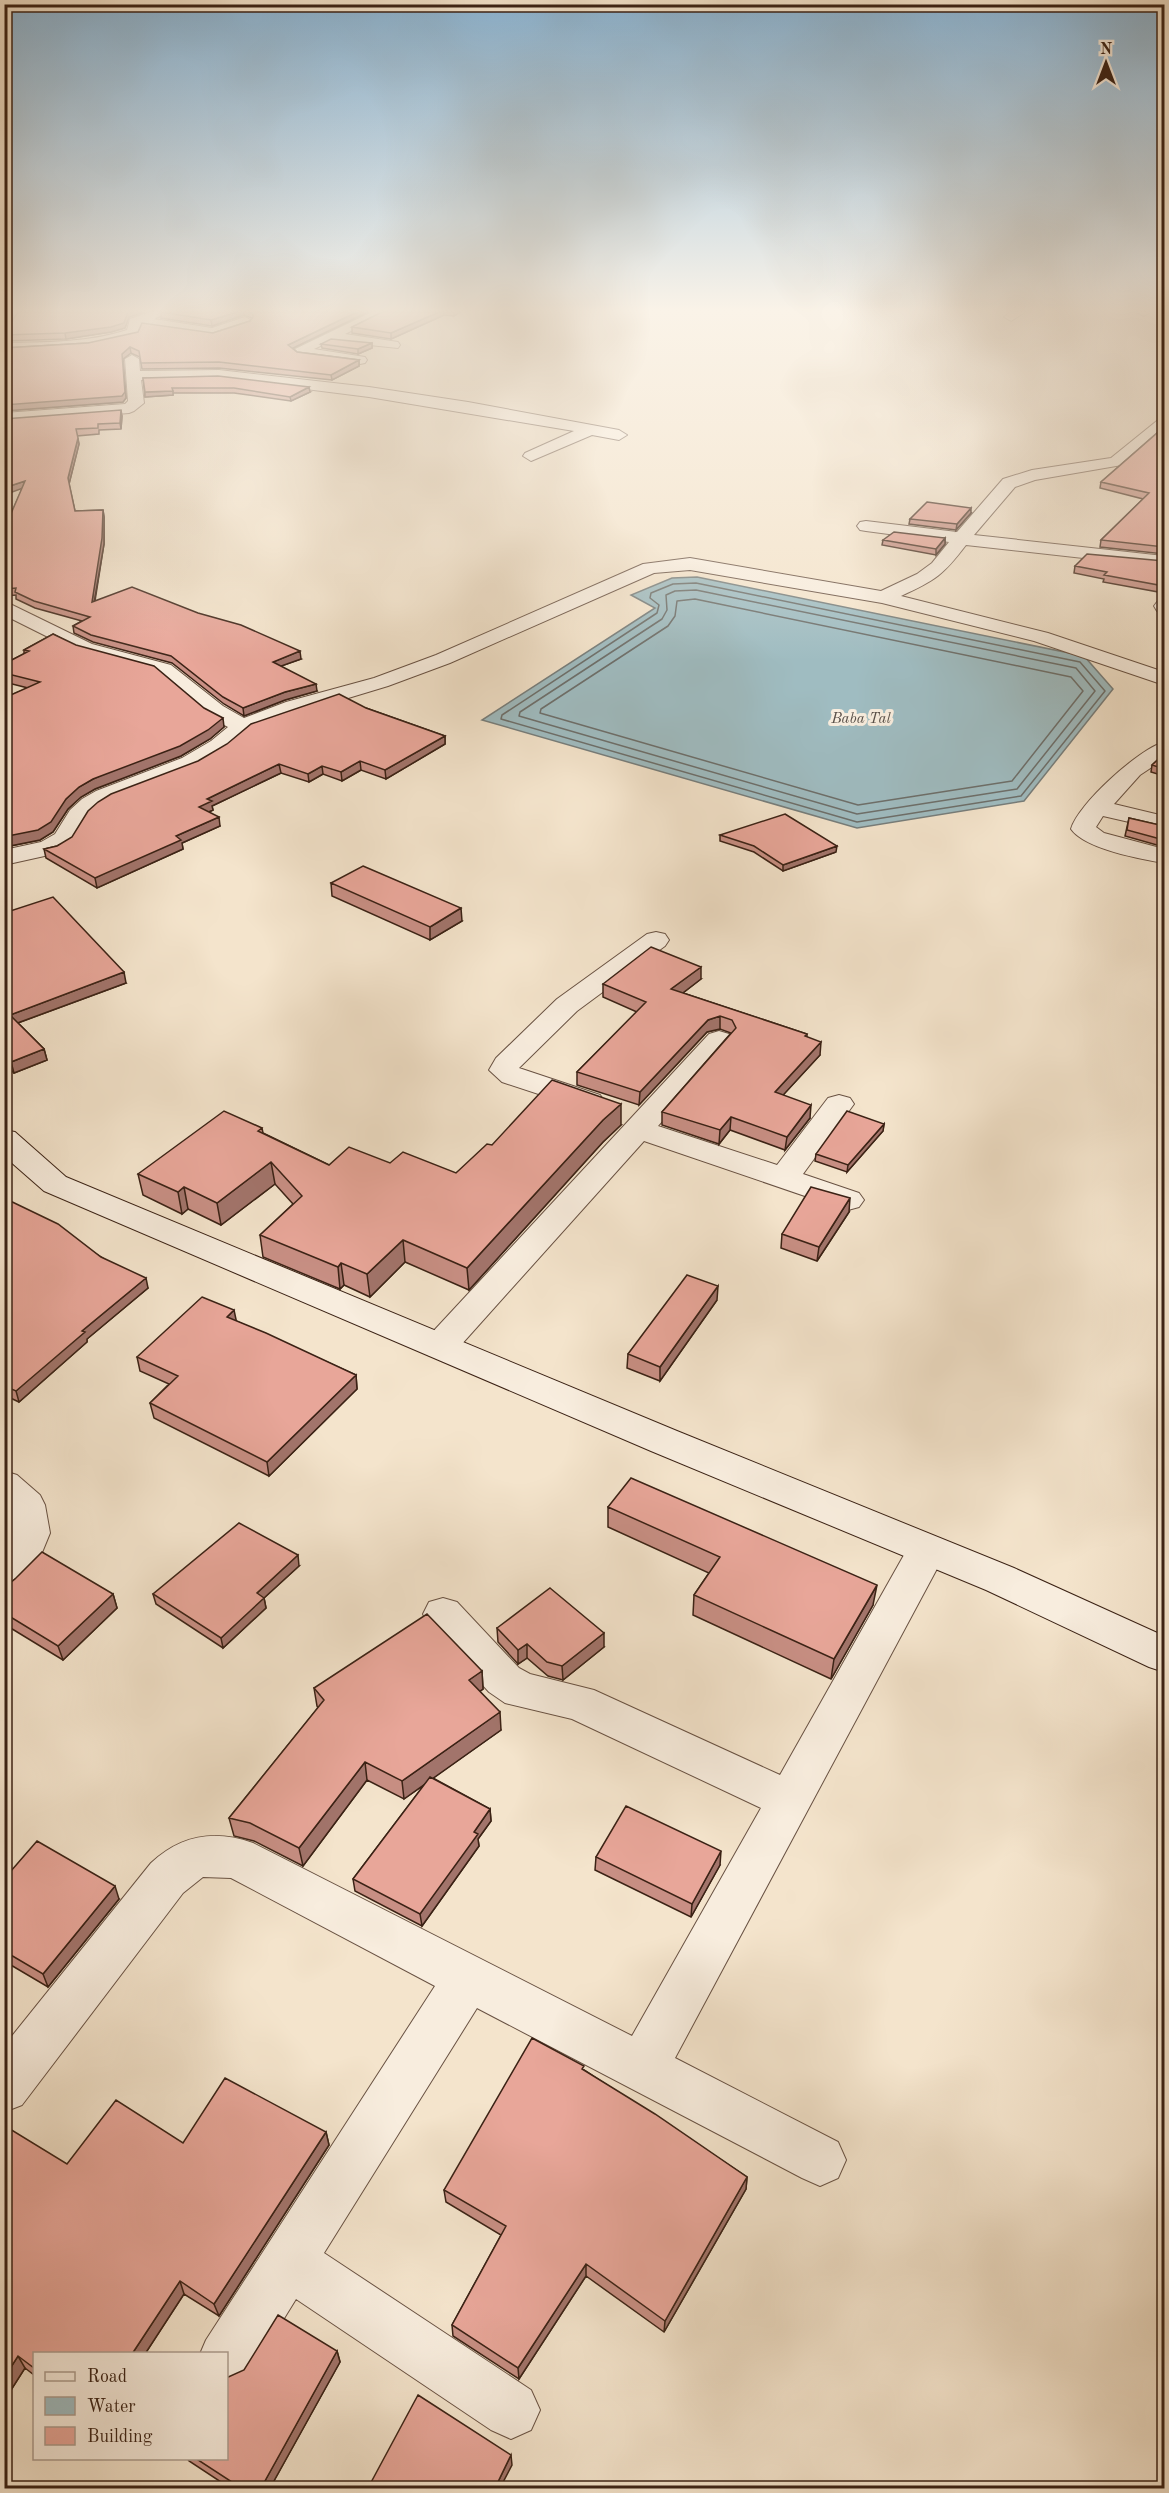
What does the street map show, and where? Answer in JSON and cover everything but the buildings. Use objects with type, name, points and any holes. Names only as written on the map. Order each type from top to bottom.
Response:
[{"type":"street","points":[[581,428],[619,435]]},
{"type":"street","points":[[882,597],[924,578],[939,567],[961,538],[1010,483],[1032,475],[1116,462],[1157,428]]},
{"type":"street","points":[[531,456],[590,430]]},
{"type":"street","points":[[866,526],[1081,554],[1164,562]]},
{"type":"street","points":[[4,858],[49,848],[64,839],[78,815],[90,804],[104,796],[190,762],[219,746],[243,726],[294,706],[381,682],[443,659],[626,578],[663,565],[690,564],[882,597],[1041,638],[1164,679]]},
{"type":"street","points":[[4,607],[85,648],[164,669],[215,711],[243,726]]},
{"type":"street","points":[[1164,749],[1132,770],[1085,822],[1083,829],[1087,834],[1164,856]]},
{"type":"street","points":[[1132,770],[1164,778]]},
{"type":"street","points":[[1098,808],[1164,823]]},
{"type":"street","points":[[656,940],[567,1005],[506,1064],[504,1070],[512,1076],[629,1117],[784,1178],[848,1200]]},
{"type":"street","points":[[440,1346],[629,1117],[719,1040]]},
{"type":"street","points":[[784,1178],[839,1104]]},
{"type":"street","points":[[4,1139],[55,1184],[1000,1579],[1164,1655]]},
{"type":"street","points":[[4,1485],[26,1505],[30,1533],[20,1562],[4,1581]]},
{"type":"street","points":[[642,2068],[927,1550]]},
{"type":"street","points":[[444,1614],[504,1680],[520,1690],[579,1703],[789,1800]]},
{"type":"street","points":[[4,2087],[167,1878],[185,1861],[208,1854],[237,1858],[820,2160]]},
{"type":"street","points":[[228,2357],[468,1978]]},
{"type":"street","points":[[289,2262],[511,2410]]},
{"type":"water","name":"Baba Tal","points":[[697,577],[1084,656],[1113,689],[1024,801],[857,828],[482,720],[655,608],[631,595],[672,578]]}]
